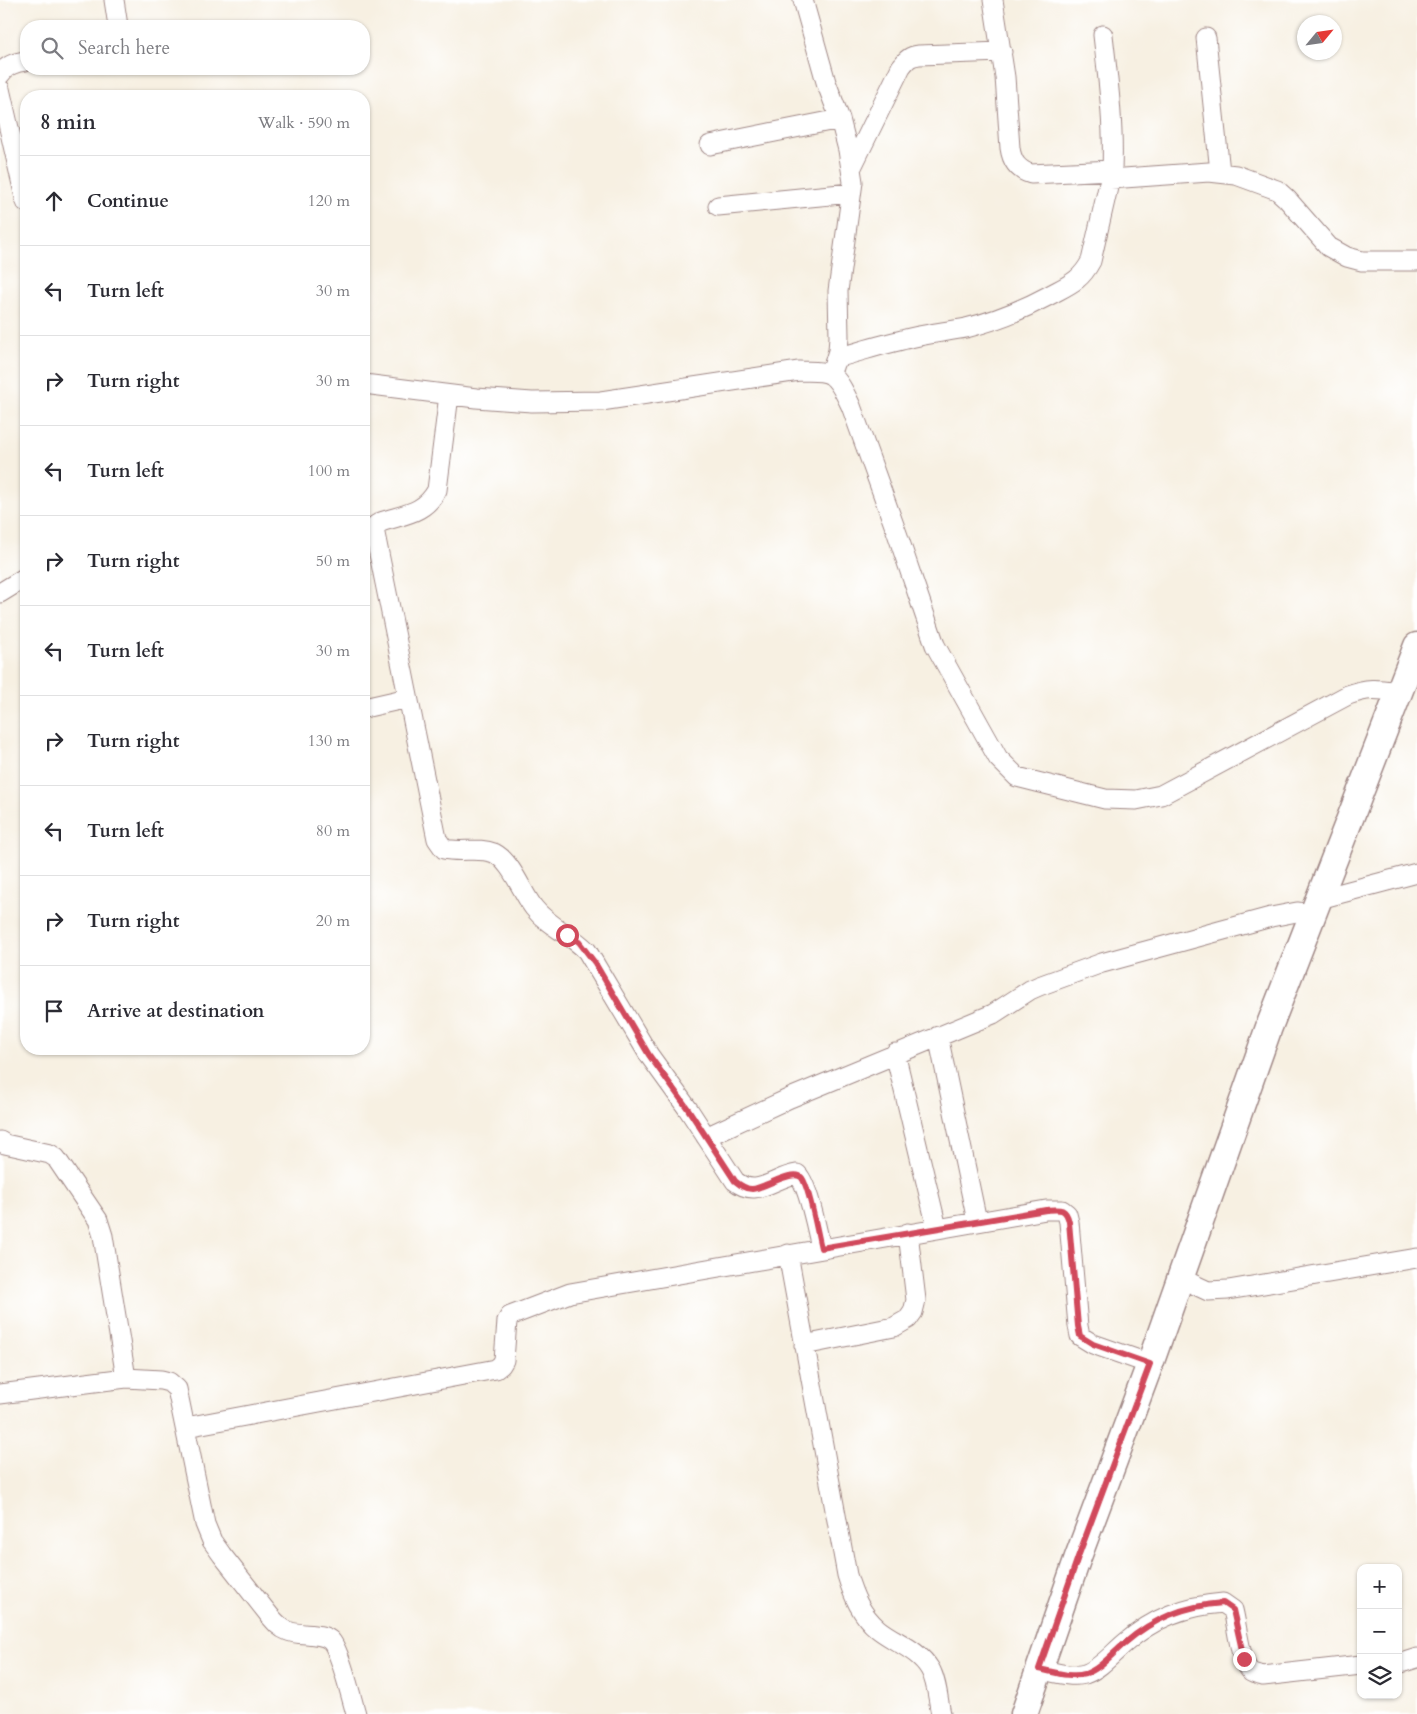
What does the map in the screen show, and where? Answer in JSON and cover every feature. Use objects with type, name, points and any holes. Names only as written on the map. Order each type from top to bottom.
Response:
[{"type":"main road","points":[[1024,1714],[1078,1557],[1150,1364],[1269,1027],[1417,646]]},
{"type":"street","points":[[114,0],[117,20]]},
{"type":"street","points":[[803,0],[826,82],[840,119],[851,168],[851,193],[838,291],[839,337],[833,367],[840,386],[851,406],[935,645],[998,758],[1017,777],[1036,783],[1105,799],[1136,800],[1162,795],[1348,696],[1376,688],[1400,692]]},
{"type":"street","points":[[993,0],[1005,77],[1010,148],[1012,158],[1022,171],[1031,174],[1220,172],[1236,175],[1271,188],[1287,199],[1329,246],[1347,257],[1362,261],[1417,261]]},
{"type":"street","points":[[370,385],[449,395],[532,402],[601,401],[799,371],[818,372],[902,339],[966,328],[1025,308],[1079,279],[1085,273],[1091,261],[1111,174],[1113,155],[1102,34]]},
{"type":"street","points":[[1206,38],[1220,172]]},
{"type":"street","points":[[851,168],[901,67],[907,59],[919,55],[1002,52]]},
{"type":"street","points":[[0,75],[3,69],[10,64],[20,62]]},
{"type":"street","points":[[0,89],[20,176]]},
{"type":"street","points":[[710,146],[840,119]]},
{"type":"street","points":[[718,206],[851,193]]},
{"type":"street","points":[[449,395],[437,490],[431,500],[420,510],[370,526],[374,529],[439,844],[444,849],[452,851],[482,851],[491,852],[498,856],[515,877],[542,917],[553,927],[579,942],[587,951],[649,1055],[735,1181],[750,1189],[761,1187],[792,1175],[798,1174],[801,1176],[821,1248]]},
{"type":"street","points":[[0,593],[20,581]]},
{"type":"street","points":[[370,707],[408,698]]},
{"type":"street","points":[[706,1137],[790,1098],[993,1014],[1030,990],[1094,966],[1271,917],[1316,907],[1417,873]]},
{"type":"street","points":[[938,1036],[977,1221]]},
{"type":"street","points":[[895,1053],[937,1228]]},
{"type":"street","points":[[0,1141],[5,1144],[50,1154],[56,1158],[98,1220],[103,1236],[126,1378]]},
{"type":"street","points":[[186,1427],[489,1371],[501,1365],[504,1360],[507,1321],[515,1314],[570,1292],[1046,1210],[1062,1210],[1067,1214],[1080,1336],[1093,1344],[1150,1364]]},
{"type":"street","points":[[804,1345],[894,1327],[908,1319],[913,1312],[916,1300],[908,1233]]},
{"type":"street","points":[[788,1254],[851,1590],[858,1604],[877,1628],[915,1653],[930,1670],[936,1685],[941,1714]]},
{"type":"street","points":[[1180,1278],[1208,1291],[1228,1290],[1417,1258]]},
{"type":"street","points":[[0,1394],[126,1378],[161,1380],[169,1382],[177,1388],[205,1524],[212,1541],[270,1616],[280,1626],[289,1632],[324,1637],[330,1640],[338,1654],[356,1714]]},
{"type":"street","points":[[1039,1669],[1076,1676],[1086,1674],[1137,1633],[1167,1615],[1181,1610],[1223,1603],[1233,1610],[1244,1659],[1250,1671],[1256,1674],[1263,1676],[1357,1665]]},
{"type":"street","points":[[1402,1663],[1417,1658]]},
{"type":"route","points":[[567,935],[579,942],[587,951],[649,1055],[688,1109],[735,1181],[750,1189],[761,1187],[792,1175],[798,1174],[801,1176],[821,1248],[1046,1210],[1062,1210],[1067,1214],[1080,1336],[1093,1344],[1150,1364],[1078,1557],[1039,1669],[1076,1676],[1086,1674],[1094,1670],[1137,1633],[1167,1615],[1181,1610],[1223,1603],[1233,1610],[1244,1659]]}]
